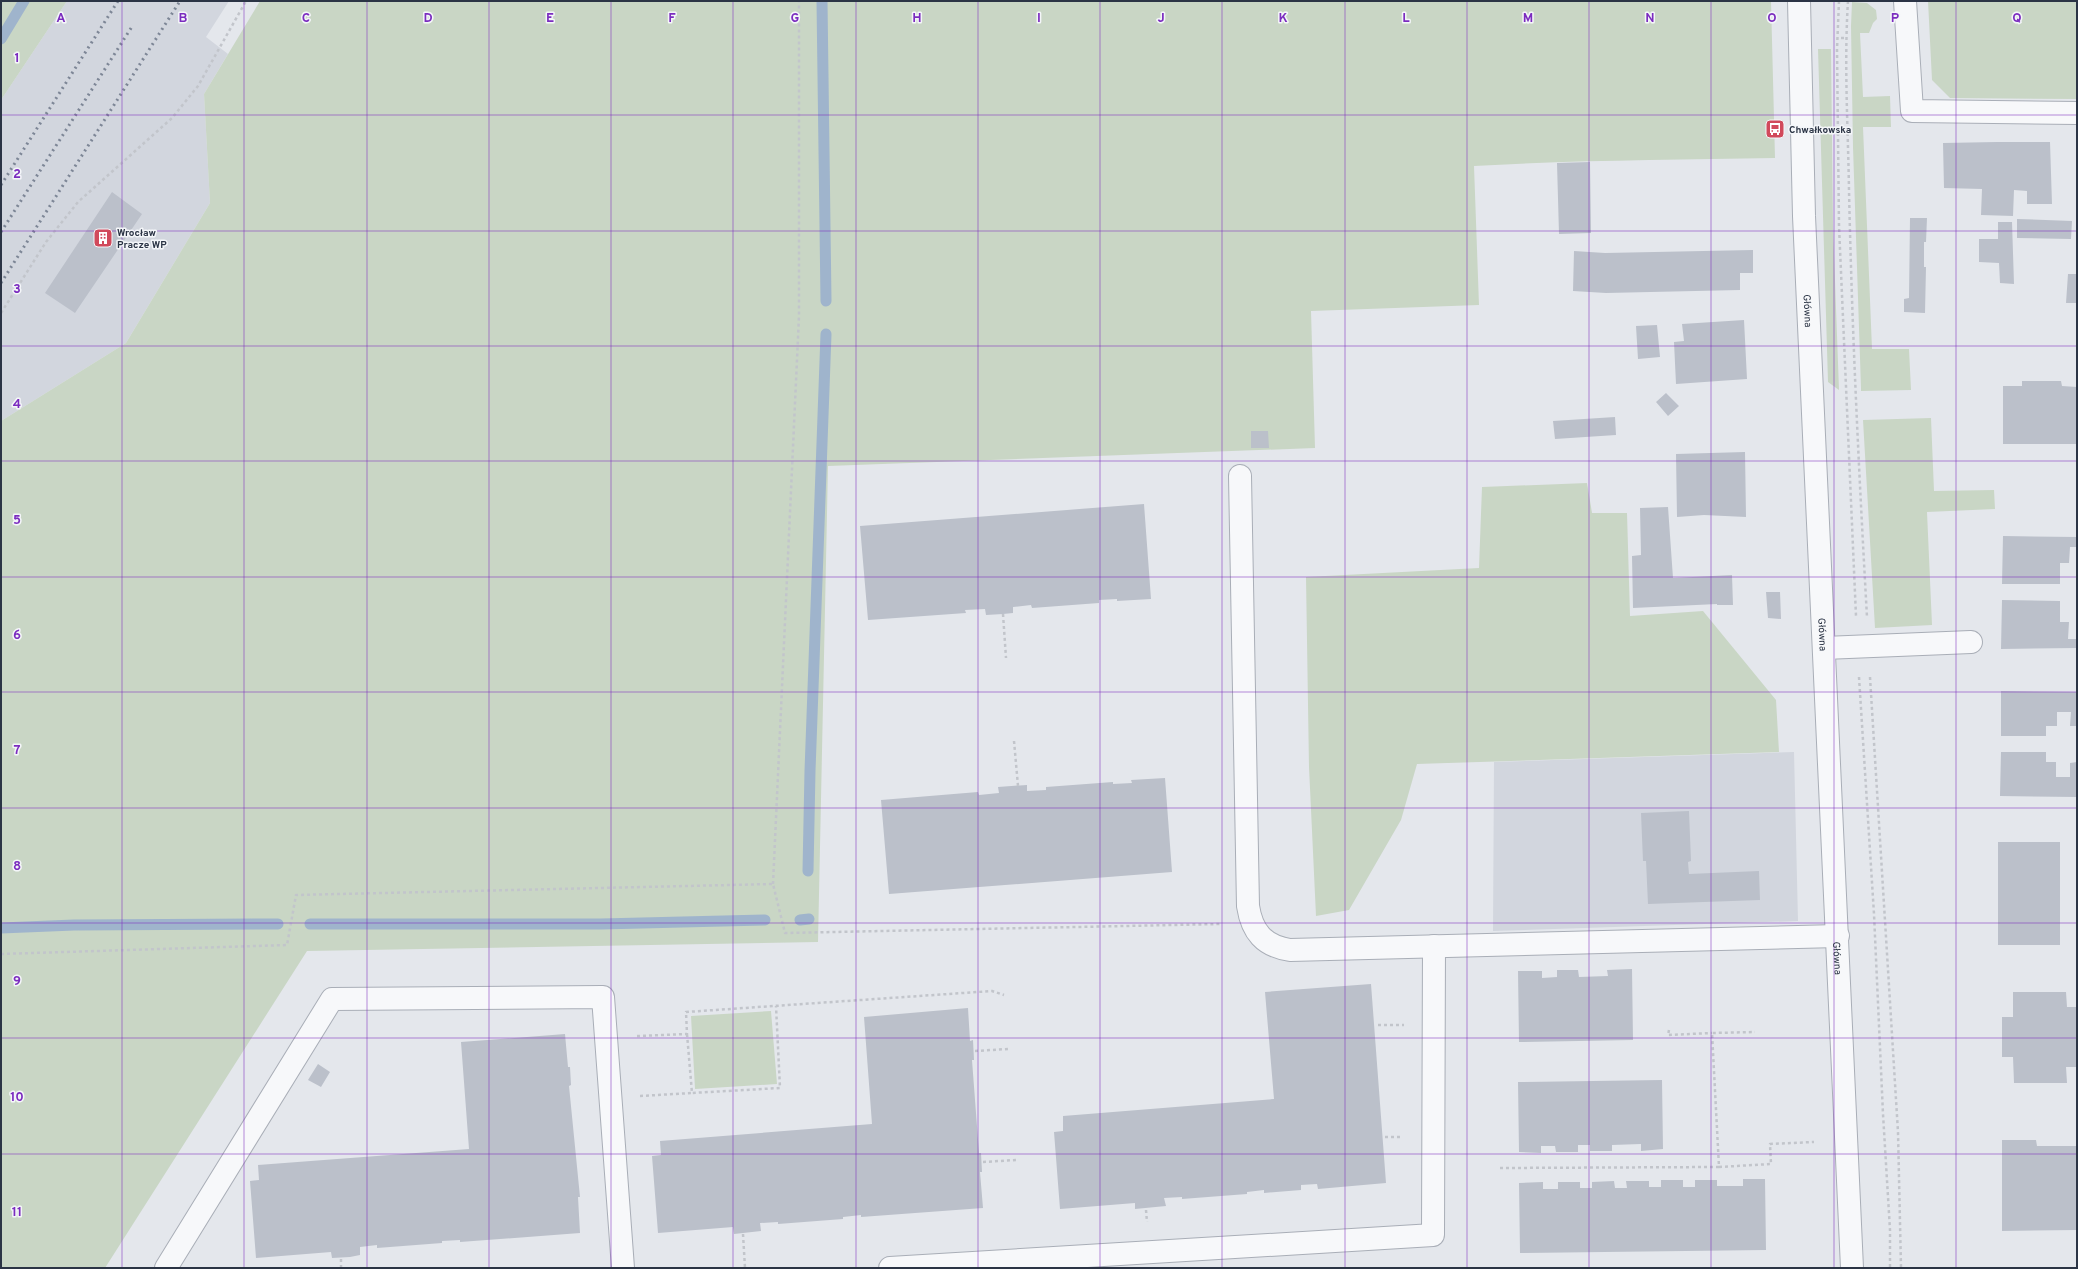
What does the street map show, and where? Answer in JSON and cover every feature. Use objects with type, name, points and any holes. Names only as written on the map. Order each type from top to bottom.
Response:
[{"type":"street","name":"Główna","points":[[1799,1],[1804,216],[1852,1268]]},
{"type":"street","points":[[1905,1],[1912,111],[2077,113]]},
{"type":"street","points":[[1240,476],[1248,906],[1257,932],[1269,944],[1290,950],[1838,936]]},
{"type":"street","points":[[1824,648],[1971,642]]},
{"type":"street","points":[[890,1268],[1433,1235],[1434,946]]},
{"type":"street","points":[[166,1268],[332,999],[602,997],[623,1268]]},
{"type":"path","points":[[1,312],[46,242],[78,202],[172,118],[198,86],[246,1]]},
{"type":"path","points":[[799,1],[799,316],[773,884],[785,933],[1253,923]]},
{"type":"path","points":[[1841,38],[1846,38]]},
{"type":"path","points":[[1003,614],[1006,658]]},
{"type":"path","points":[[1014,742],[1018,786]]},
{"type":"path","points":[[1,954],[287,945],[296,895],[773,884]]},
{"type":"path","points":[[692,1093],[686,1012],[992,991],[1004,995]]},
{"type":"path","points":[[610,1098],[780,1088],[776,1006]]},
{"type":"path","points":[[1669,1030],[1668,1035],[1755,1032]]},
{"type":"path","points":[[1712,1033],[1719,1166]]},
{"type":"path","points":[[606,1038],[687,1034]]},
{"type":"path","points":[[975,1052],[1008,1049]]},
{"type":"path","points":[[1500,1168],[1719,1166],[1771,1164],[1770,1144],[1814,1142]]},
{"type":"path","points":[[983,1162],[1016,1160]]},
{"type":"path","points":[[743,1234],[745,1268]]},
{"type":"path","points":[[341,1260],[341,1268]]},
{"type":"shaded area","points":[[67,1],[229,1],[206,37],[228,54],[204,94],[210,203],[126,343],[1,421],[1,100]]},
{"type":"shaded area","points":[[1794,752],[1798,921],[1493,931],[1494,762]]},
{"type":"green space","points":[[1,1],[67,1],[1,100]]},
{"type":"green space","points":[[260,1],[1771,1],[1775,158],[1587,161],[1474,166],[1479,305],[1311,311],[1315,448],[828,466],[818,942],[307,951],[105,1268],[1,1268],[1,421],[126,343],[210,203],[204,94]]},
{"type":"green space","points":[[1928,1],[2077,1],[2077,99],[1950,98],[1932,80]]},
{"type":"green space","points":[[1852,2],[1867,3],[1876,10],[1877,19],[1873,23],[1869,33],[1860,33],[1863,97],[1890,96],[1891,127],[1863,127],[1872,349],[1909,349],[1911,390],[1861,391],[1853,147]]},
{"type":"green space","points":[[1818,49],[1831,49],[1833,226],[1839,390],[1828,382]]},
{"type":"green space","points":[[1931,418],[1934,491],[1994,490],[1995,509],[1927,512],[1932,625],[1875,628],[1863,420]]},
{"type":"green space","points":[[1587,483],[1592,513],[1627,513],[1630,616],[1703,611],[1776,700],[1779,752],[1417,764],[1401,820],[1349,910],[1316,916],[1309,767],[1306,577],[1479,568],[1482,487]]},
{"type":"green space","points":[[771,1011],[777,1084],[695,1089],[691,1016]]},
{"type":"building","points":[[2050,142],[2052,204],[2027,204],[2027,191],[2014,190],[2013,216],[1981,215],[1982,189],[1944,188],[1943,143]]},
{"type":"building","points":[[1590,162],[1591,233],[1559,234],[1557,163]]},
{"type":"building","name":"Wrocław Pracze WP","points":[[112,192],[142,214],[75,313],[45,293]]},
{"type":"building","points":[[1910,218],[1927,218],[1926,242],[1924,242],[1924,267],[1926,267],[1925,313],[1904,312],[1904,299],[1909,298]]},
{"type":"building","points":[[2017,219],[2072,221],[2071,239],[2017,238]]},
{"type":"building","points":[[1998,222],[2012,222],[2014,284],[2000,283],[1999,263],[1979,262],[1979,239],[1998,239]]},
{"type":"building","points":[[1753,250],[1753,273],[1740,273],[1740,290],[1606,293],[1573,291],[1574,251],[1605,253]]},
{"type":"building","points":[[2068,274],[2077,274],[2077,303],[2066,303]]},
{"type":"building","points":[[1744,320],[1747,379],[1676,384],[1674,342],[1684,341],[1682,324]]},
{"type":"building","points":[[1657,325],[1660,357],[1638,359],[1636,326]]},
{"type":"building","points":[[2022,381],[2061,381],[2062,386],[2077,387],[2077,444],[2003,444],[2003,386],[2022,386]]},
{"type":"building","points":[[1666,393],[1679,406],[1668,416],[1656,402]]},
{"type":"building","points":[[1615,417],[1616,435],[1555,439],[1553,421]]},
{"type":"building","points":[[1251,431],[1268,431],[1269,448],[1251,448]]},
{"type":"building","points":[[1745,452],[1746,517],[1704,515],[1677,517],[1676,454]]},
{"type":"building","points":[[1144,504],[1151,599],[1117,601],[1117,599],[1099,600],[1099,603],[1032,608],[1031,605],[1013,607],[1013,613],[1003,614],[986,615],[985,609],[965,610],[966,613],[868,620],[860,526]]},
{"type":"building","points":[[1668,507],[1673,578],[1732,575],[1733,605],[1717,604],[1633,608],[1632,556],[1641,555],[1640,508]]},
{"type":"building","points":[[2003,536],[2077,537],[2077,547],[2070,547],[2069,563],[2060,563],[2060,584],[2002,584]]},
{"type":"building","points":[[1766,592],[1780,592],[1781,619],[1768,618]]},
{"type":"building","points":[[2002,600],[2060,601],[2060,622],[2069,622],[2068,639],[2077,639],[2077,648],[2001,649]]},
{"type":"building","points":[[2001,691],[2077,692],[2077,726],[2070,726],[2071,712],[2057,712],[2057,726],[2046,726],[2046,736],[2001,736]]},
{"type":"building","points":[[2001,752],[2046,752],[2046,762],[2056,762],[2056,777],[2070,777],[2070,763],[2077,762],[2077,797],[2000,796]]},
{"type":"building","points":[[1165,778],[1172,872],[889,894],[881,800],[978,792],[979,795],[999,793],[998,787],[1027,785],[1027,791],[1046,790],[1046,787],[1113,782],[1113,784],[1132,783],[1131,780]]},
{"type":"building","points":[[1689,811],[1691,861],[1688,862],[1689,874],[1759,871],[1760,900],[1648,904],[1646,861],[1643,861],[1641,813]]},
{"type":"building","points":[[1998,842],[2060,842],[2060,945],[1998,945]]},
{"type":"building","points":[[1632,969],[1633,1040],[1519,1042],[1518,971],[1542,971],[1542,978],[1557,977],[1557,970],[1578,970],[1579,977],[1608,976],[1607,970]]},
{"type":"building","points":[[1371,984],[1386,1183],[1318,1189],[1317,1184],[1301,1185],[1301,1190],[1264,1193],[1264,1190],[1247,1192],[1247,1194],[1182,1199],[1182,1197],[1164,1198],[1166,1206],[1135,1209],[1135,1203],[1060,1209],[1054,1132],[1063,1131],[1063,1116],[1274,1099],[1265,992]]},
{"type":"building","points":[[2013,992],[2066,992],[2067,1007],[2076,1007],[2076,1067],[2066,1067],[2067,1083],[2014,1083],[2013,1057],[2002,1057],[2002,1017],[2013,1017]]},
{"type":"building","points":[[968,1008],[970,1041],[973,1040],[974,1060],[972,1060],[979,1153],[981,1153],[982,1172],[980,1172],[983,1208],[861,1217],[861,1215],[843,1217],[843,1219],[778,1224],[778,1222],[760,1223],[761,1231],[734,1234],[733,1227],[658,1233],[652,1156],[661,1155],[660,1141],[872,1124],[864,1017]]},
{"type":"building","points":[[565,1034],[568,1067],[570,1067],[571,1085],[569,1086],[580,1197],[578,1197],[580,1233],[460,1242],[460,1240],[442,1241],[442,1243],[377,1248],[377,1245],[360,1247],[360,1255],[350,1257],[332,1258],[331,1252],[256,1258],[250,1181],[259,1180],[258,1165],[469,1149],[461,1042]]},
{"type":"building","points":[[318,1064],[330,1072],[321,1087],[308,1080]]},
{"type":"building","points":[[1662,1080],[1663,1149],[1641,1151],[1641,1144],[1612,1145],[1612,1151],[1590,1151],[1590,1145],[1578,1145],[1578,1152],[1556,1152],[1555,1146],[1541,1146],[1541,1153],[1519,1152],[1518,1082]]},
{"type":"building","points":[[2002,1140],[2036,1140],[2037,1146],[2077,1146],[2077,1230],[2002,1231]]},
{"type":"building","points":[[1743,1179],[1765,1179],[1766,1250],[1520,1253],[1519,1183],[1543,1182],[1543,1189],[1558,1189],[1558,1182],[1580,1182],[1580,1188],[1592,1188],[1592,1182],[1614,1181],[1615,1188],[1627,1188],[1626,1181],[1649,1181],[1649,1187],[1661,1187],[1661,1180],[1683,1180],[1683,1187],[1695,1187],[1695,1180],[1717,1180],[1717,1186],[1743,1186]]},
{"type":"waterway","points":[[1,39],[24,1]]},
{"type":"waterway","points":[[822,1],[826,301]]},
{"type":"waterway","points":[[808,871],[810,771],[826,334]]},
{"type":"waterway","points":[[800,920],[809,919]]},
{"type":"waterway","points":[[310,924],[601,924],[765,920]]},
{"type":"waterway","points":[[1,928],[74,925],[278,924]]},
{"type":"railway","points":[[1,185],[118,1]]},
{"type":"railway","points":[[1,283],[180,1]]},
{"type":"railway","points":[[1,232],[133,25]]},
{"type":"place","name":"Chwałkowska","points":[[1775,129]]},
{"type":"place","name":"Wrocław Pracze WP","points":[[103,238]]}]
